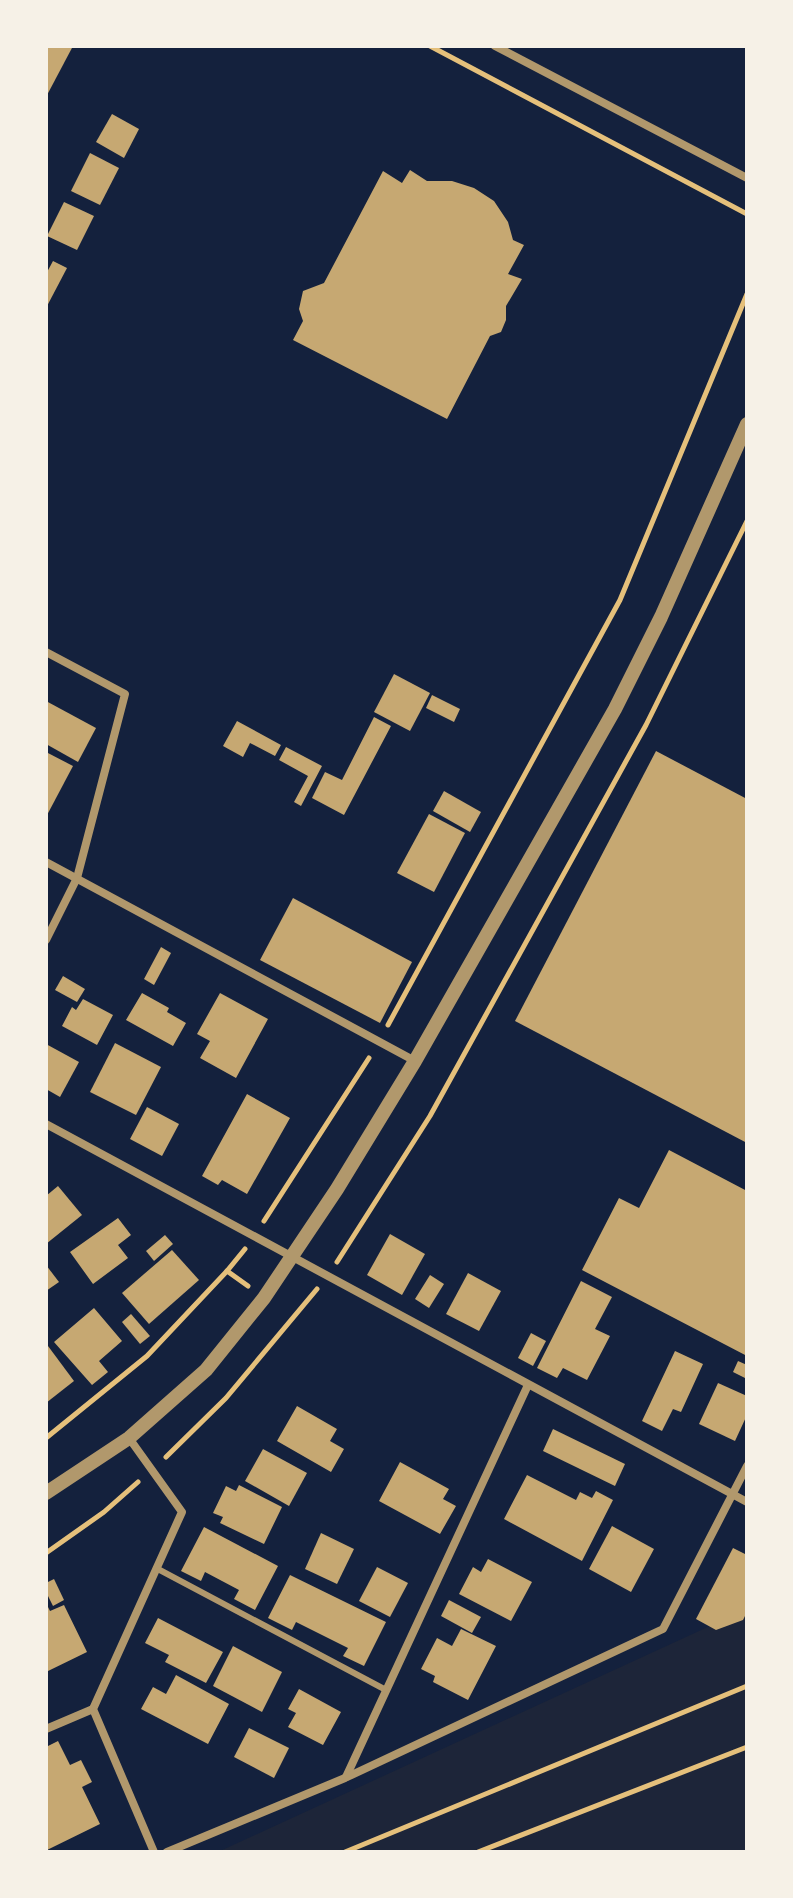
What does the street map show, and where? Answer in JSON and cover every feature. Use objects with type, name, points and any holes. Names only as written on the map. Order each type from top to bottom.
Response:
[{"type":"street","points":[[495,46],[747,178]]},
{"type":"street","points":[[46,1493],[129,1438],[206,1370],[264,1298],[293,1255],[415,1061],[615,709],[661,617],[747,424]]},
{"type":"street","points":[[46,652],[125,694],[77,878],[46,940]]},
{"type":"street","points":[[46,862],[415,1061]]},
{"type":"street","points":[[46,1124],[747,1502]]},
{"type":"street","points":[[345,1778],[528,1385]]},
{"type":"street","points":[[46,1729],[93,1709],[182,1512],[129,1438]]},
{"type":"street","points":[[167,1852],[345,1778],[663,1629],[747,1466]]},
{"type":"street","points":[[93,1709],[154,1852]]},
{"type":"lane","points":[[156,1568],[386,1690]]},
{"type":"path","points":[[430,46],[747,214]]},
{"type":"path","points":[[46,1438],[147,1356],[227,1271],[254,1238],[380,1041],[620,600],[747,294]]},
{"type":"path","points":[[345,1852],[747,1686]]},
{"type":"path","points":[[478,1852],[747,1747]]},
{"type":"shaded area","points":[[747,1609],[747,1852],[218,1852]]},
{"type":"building","points":[[46,46],[73,46],[46,97]]},
{"type":"building","points":[[112,114],[139,129],[124,158],[96,142]]},
{"type":"building","points":[[90,153],[119,168],[100,205],[71,191]]},
{"type":"building","points":[[410,170],[427,181],[452,181],[474,188],[494,201],[508,222],[513,240],[524,245],[508,274],[522,279],[506,306],[506,320],[501,332],[490,336],[447,419],[293,340],[303,321],[299,309],[303,291],[324,283],[383,171],[402,183]]},
{"type":"building","points":[[64,202],[94,216],[77,250],[47,236]]},
{"type":"building","points":[[53,261],[67,268],[46,308],[46,274]]},
{"type":"building","points":[[394,674],[430,693],[410,731],[374,712]]},
{"type":"building","points":[[432,695],[460,709],[454,722],[426,708]]},
{"type":"building","points":[[46,701],[96,728],[78,762],[46,744]]},
{"type":"building","points":[[374,717],[391,726],[344,815],[312,798],[325,772],[342,780]]},
{"type":"building","points":[[237,721],[281,745],[275,756],[250,743],[243,757],[223,746]]},
{"type":"building","points":[[286,747],[322,766],[301,806],[294,802],[308,776],[279,760]]},
{"type":"building","points":[[656,751],[747,799],[747,1143],[515,1021]]},
{"type":"building","points":[[46,752],[73,766],[46,817]]},
{"type":"building","points":[[444,791],[481,812],[470,832],[433,811]]},
{"type":"building","points":[[429,814],[465,833],[434,892],[397,873]]},
{"type":"building","points":[[293,898],[412,962],[380,1023],[260,960]]},
{"type":"building","points":[[161,947],[171,953],[154,985],[144,979]]},
{"type":"building","points":[[63,976],[85,989],[77,1002],[55,990]]},
{"type":"building","points":[[142,993],[169,1008],[167,1012],[186,1023],[173,1046],[126,1020]]},
{"type":"building","points":[[220,993],[268,1019],[236,1078],[200,1058],[210,1041],[197,1034]]},
{"type":"building","points":[[83,999],[113,1015],[97,1045],[62,1026],[72,1007],[76,1010]]},
{"type":"building","points":[[115,1043],[161,1067],[136,1115],[90,1092]]},
{"type":"building","points":[[46,1044],[79,1062],[60,1097],[46,1089]]},
{"type":"building","points":[[247,1094],[290,1118],[247,1194],[222,1180],[218,1185],[202,1176]]},
{"type":"building","points":[[147,1107],[179,1124],[162,1156],[130,1139]]},
{"type":"building","points":[[669,1150],[747,1191],[747,1356],[582,1270],[619,1198],[639,1208]]},
{"type":"building","points":[[58,1186],[82,1215],[46,1244],[46,1196]]},
{"type":"building","points":[[118,1218],[131,1235],[118,1245],[128,1258],[93,1284],[70,1252]]},
{"type":"building","points":[[390,1234],[425,1254],[402,1295],[367,1275]]},
{"type":"building","points":[[165,1235],[173,1244],[154,1261],[146,1251]]},
{"type":"building","points":[[172,1250],[199,1280],[149,1324],[122,1293]]},
{"type":"building","points":[[46,1265],[59,1282],[46,1291]]},
{"type":"building","points":[[468,1273],[501,1291],[479,1331],[446,1314]]},
{"type":"building","points":[[430,1275],[444,1284],[429,1308],[415,1299]]},
{"type":"building","points":[[581,1281],[612,1297],[595,1329],[610,1336],[587,1380],[563,1368],[557,1378],[537,1368]]},
{"type":"building","points":[[94,1308],[122,1341],[99,1361],[108,1372],[92,1385],[54,1342]]},
{"type":"building","points":[[131,1314],[150,1336],[140,1344],[122,1322]]},
{"type":"building","points":[[531,1333],[546,1341],[533,1366],[518,1358]]},
{"type":"building","points":[[48,1346],[74,1381],[46,1403],[46,1348]]},
{"type":"building","points":[[675,1351],[703,1364],[681,1412],[673,1409],[662,1431],[642,1421]]},
{"type":"building","points":[[738,1361],[747,1365],[747,1379],[733,1372]]},
{"type":"building","points":[[718,1383],[747,1396],[747,1415],[735,1441],[699,1424]]},
{"type":"building","points":[[297,1406],[337,1429],[330,1441],[344,1449],[331,1472],[277,1441]]},
{"type":"building","points":[[553,1429],[625,1464],[615,1486],[543,1451]]},
{"type":"building","points":[[263,1449],[307,1473],[289,1506],[245,1481]]},
{"type":"building","points":[[400,1462],[449,1489],[443,1499],[456,1506],[440,1534],[379,1501]]},
{"type":"building","points":[[527,1475],[576,1500],[580,1492],[592,1498],[596,1491],[613,1500],[582,1561],[504,1519]]},
{"type":"building","points":[[239,1485],[282,1507],[264,1544],[220,1523],[223,1517],[213,1513],[226,1486],[236,1491]]},
{"type":"building","points":[[612,1526],[654,1549],[631,1592],[589,1569]]},
{"type":"building","points":[[204,1527],[278,1566],[255,1610],[234,1599],[239,1590],[205,1572],[201,1581],[181,1571]]},
{"type":"building","points":[[321,1533],[354,1549],[337,1584],[305,1569]]},
{"type":"building","points":[[733,1548],[747,1555],[747,1612],[743,1620],[716,1630],[696,1619]]},
{"type":"building","points":[[488,1559],[532,1582],[511,1621],[459,1594],[473,1567],[481,1572]]},
{"type":"building","points":[[377,1567],[408,1583],[390,1617],[359,1601]]},
{"type":"building","points":[[290,1575],[386,1622],[364,1666],[343,1656],[348,1648],[296,1622],[292,1630],[268,1618]]},
{"type":"building","points":[[54,1579],[64,1600],[53,1606],[46,1592],[46,1583]]},
{"type":"building","points":[[449,1600],[481,1617],[472,1633],[441,1616]]},
{"type":"building","points":[[46,1603],[50,1611],[64,1605],[87,1652],[46,1672]]},
{"type":"building","points":[[158,1618],[223,1652],[206,1683],[165,1662],[169,1655],[145,1643]]},
{"type":"building","points":[[461,1629],[496,1646],[468,1700],[433,1682],[435,1676],[421,1669],[437,1638],[452,1646]]},
{"type":"building","points":[[233,1646],[282,1672],[262,1712],[213,1686]]},
{"type":"building","points":[[176,1675],[229,1704],[208,1744],[141,1709],[153,1687],[166,1694]]},
{"type":"building","points":[[299,1689],[341,1712],[323,1745],[288,1727],[296,1713],[288,1709]]},
{"type":"building","points":[[249,1728],[289,1748],[274,1778],[234,1757]]},
{"type":"building","points":[[58,1741],[70,1765],[81,1760],[92,1782],[82,1787],[100,1824],[47,1850],[46,1747]]}]
